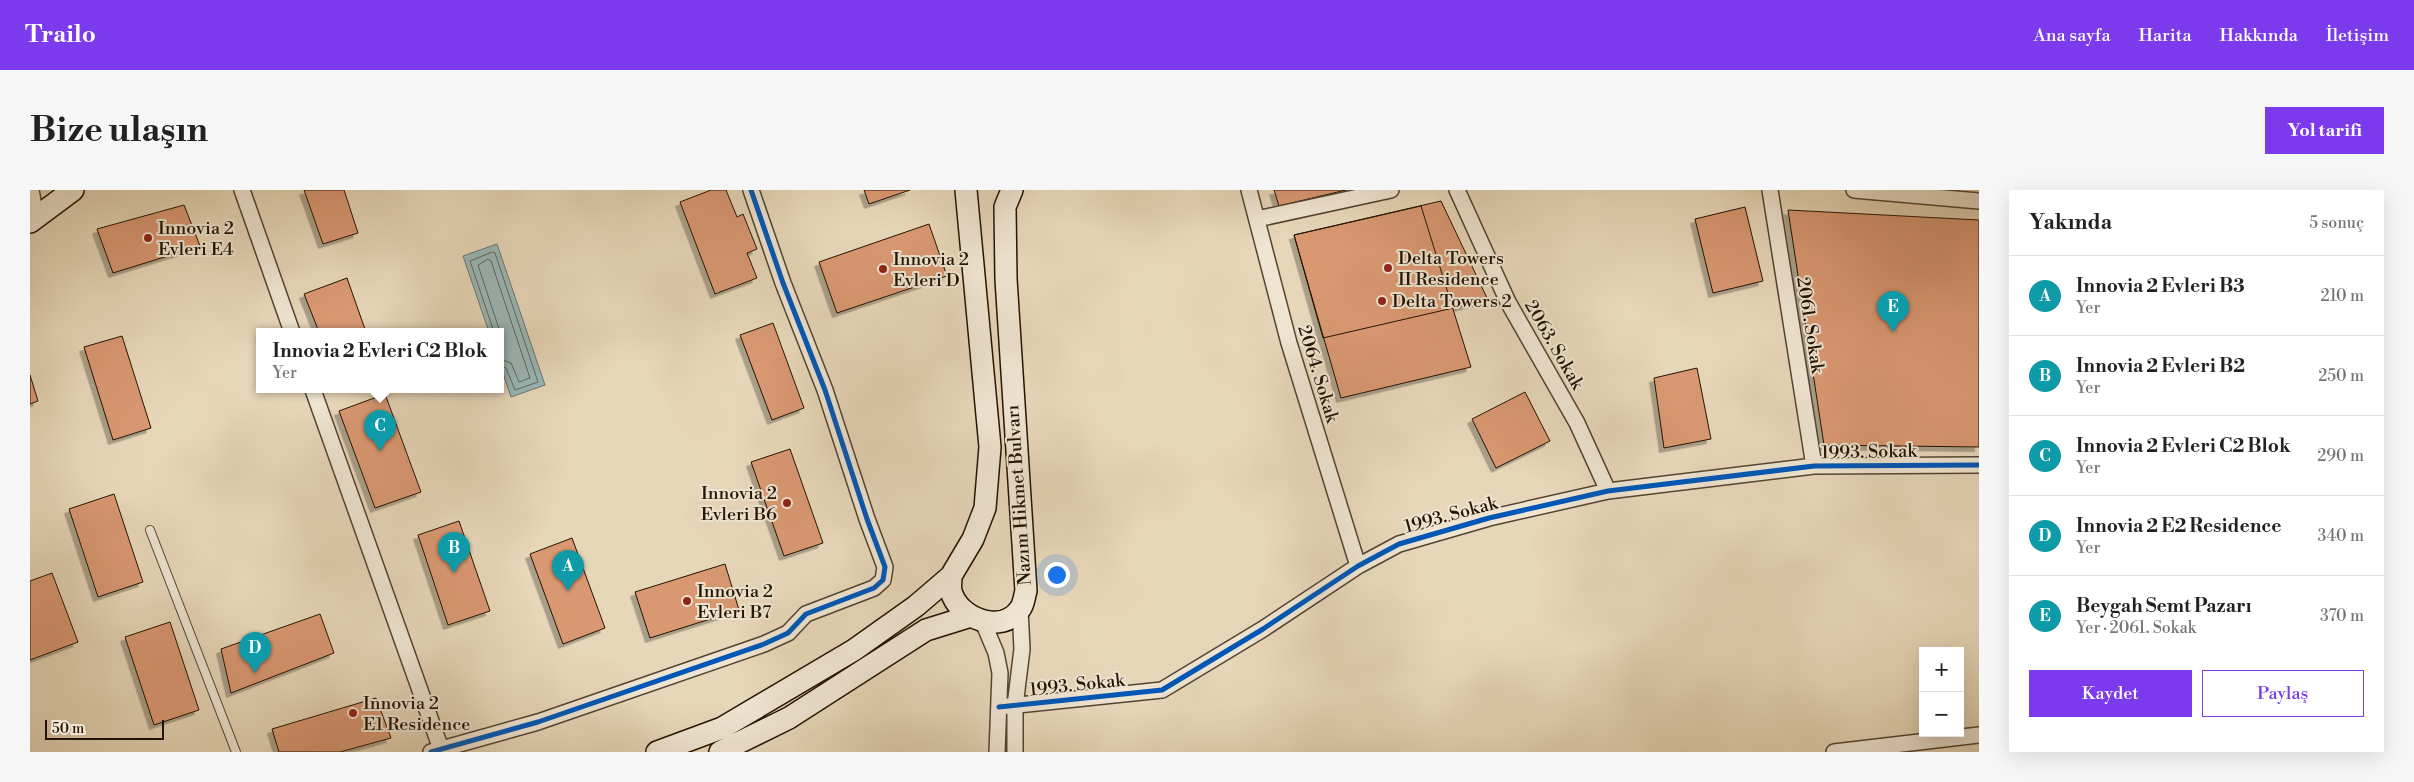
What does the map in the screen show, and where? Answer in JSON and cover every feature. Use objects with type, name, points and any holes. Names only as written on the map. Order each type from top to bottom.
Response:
[{"type":"main road","points":[[33,219],[73,190]]},
{"type":"main road","name":"Nazım Hikmet Bulvarı","points":[[657,752],[722,728],[854,650],[916,606],[950,576],[973,539],[985,508],[990,447],[966,190]]},
{"type":"main road","name":"Nazım Hikmet Bulvarı","points":[[720,752],[789,718],[926,630],[977,619],[1006,621],[1020,608],[1026,591],[1006,279],[1005,207],[1010,191]]},
{"type":"main road","points":[[950,576],[951,592],[959,606],[977,619]]},
{"type":"street","points":[[31,190],[33,219]]},
{"type":"street","points":[[242,190],[291,328]]},
{"type":"street","points":[[314,393],[436,751],[524,727],[764,644],[788,633],[806,614],[874,588],[883,580],[885,567],[867,520],[825,390],[783,283],[751,190]]},
{"type":"street","name":"2064. Sokak","points":[[1249,190],[1289,344],[1358,566]]},
{"type":"street","points":[[1257,219],[1354,195],[1391,190]]},
{"type":"street","name":"2063. Sokak","points":[[1457,190],[1508,302],[1577,424],[1608,491]]},
{"type":"street","name":"2061. Sokak","points":[[1770,190],[1814,466]]},
{"type":"street","points":[[1854,190],[1979,201]]},
{"type":"street","name":"1993. Sokak","points":[[999,707],[1162,690],[1263,629],[1358,566],[1399,544],[1489,518],[1608,491],[1814,466],[1979,465]]},
{"type":"street","points":[[1015,752],[1016,706],[1022,649],[1020,608]]},
{"type":"street","points":[[977,619],[996,653],[1000,674],[996,752]]},
{"type":"street","points":[[1834,752],[1979,735]]},
{"type":"lane","points":[[150,530],[236,752]]},
{"type":"water","points":[[497,244],[545,385],[511,397],[504,376],[504,328],[488,328],[463,256]]},
{"type":"building","points":[[304,190],[344,190],[358,233],[323,244]]},
{"type":"building","points":[[711,190],[726,190],[737,217],[743,214],[757,249],[747,253],[757,278],[715,294],[680,202]]},
{"type":"building","points":[[864,190],[910,190],[869,204]]},
{"type":"building","points":[[1274,190],[1346,190],[1279,206]]},
{"type":"building","name":"Delta Towers II Residence","points":[[1441,201],[1488,300],[1323,338],[1294,235]]},
{"type":"building","name":"Innovia 2 Evleri E4","points":[[184,205],[200,246],[113,273],[97,229]]},
{"type":"building","name":"Delta Towers II Residence","points":[[1421,206],[1471,367],[1341,398],[1294,235]]},
{"type":"building","points":[[1745,207],[1763,281],[1713,293],[1695,219]]},
{"type":"building","points":[[1788,210],[1979,220],[1979,447],[1824,445]]},
{"type":"building","name":"Innovia 2 Evleri D","points":[[929,224],[947,276],[837,313],[819,262]]},
{"type":"building","points":[[347,278],[365,328],[317,328],[304,294]]},
{"type":"building","points":[[773,323],[804,408],[772,420],[740,335]]},
{"type":"building","points":[[122,336],[151,428],[113,440],[84,347]]},
{"type":"building","points":[[1697,368],[1711,439],[1664,448],[1654,378]]},
{"type":"building","points":[[30,375],[38,401],[30,404]]},
{"type":"building","points":[[1525,392],[1550,441],[1496,468],[1472,419]]},
{"type":"building","points":[[385,394],[421,492],[375,508],[339,411]]},
{"type":"building","name":"Innovia 2 Evleri B6","points":[[790,449],[823,543],[784,556],[751,462]]},
{"type":"building","points":[[114,494],[143,582],[98,597],[69,509]]},
{"type":"building","points":[[459,521],[490,611],[448,625],[418,535]]},
{"type":"building","points":[[572,538],[605,628],[563,644],[530,554]]},
{"type":"building","name":"Innovia 2 Evleri B7","points":[[725,564],[739,610],[650,638],[635,592]]},
{"type":"building","points":[[52,573],[78,642],[30,660],[30,581]]},
{"type":"building","points":[[320,614],[334,653],[231,693],[221,649]]},
{"type":"building","points":[[170,622],[199,710],[154,725],[125,637]]},
{"type":"building","name":"Innovia 2 E1 Residence","points":[[376,698],[391,738],[340,752],[279,752],[272,729]]},
{"type":"cycle path","points":[[431,752],[538,722],[764,644],[788,633],[806,614],[874,588],[883,580],[885,567],[867,519],[825,390],[783,283],[751,190]]},
{"type":"cycle path","points":[[999,707],[1162,690],[1263,629],[1358,566],[1399,544],[1489,518],[1608,491],[1814,466],[1979,465]]},
{"type":"place","name":"Innovia 2 Evleri E4","points":[[148,238]]},
{"type":"place","name":"Delta Towers II Residence","points":[[1388,268]]},
{"type":"place","name":"Innovia 2 Evleri D","points":[[883,269]]},
{"type":"place","name":"Delta Towers 2","points":[[1382,301]]},
{"type":"place","name":"Beygah Semt Pazarı","points":[[1893,332]]},
{"type":"place","name":"Innovia 2 Evleri C2 Blok","points":[[380,451]]},
{"type":"place","name":"Innovia 2 Evleri B6","points":[[787,503]]},
{"type":"place","name":"Innovia 2 Evleri B2","points":[[454,573]]},
{"type":"place","name":"Innovia 2 Evleri B3","points":[[568,591]]},
{"type":"place","name":"Innovia 2 Evleri B7","points":[[687,601]]},
{"type":"place","name":"Innovia 2 E2 Residence","points":[[255,673]]},
{"type":"place","name":"Innovia 2 E1 Residence","points":[[353,713]]}]
